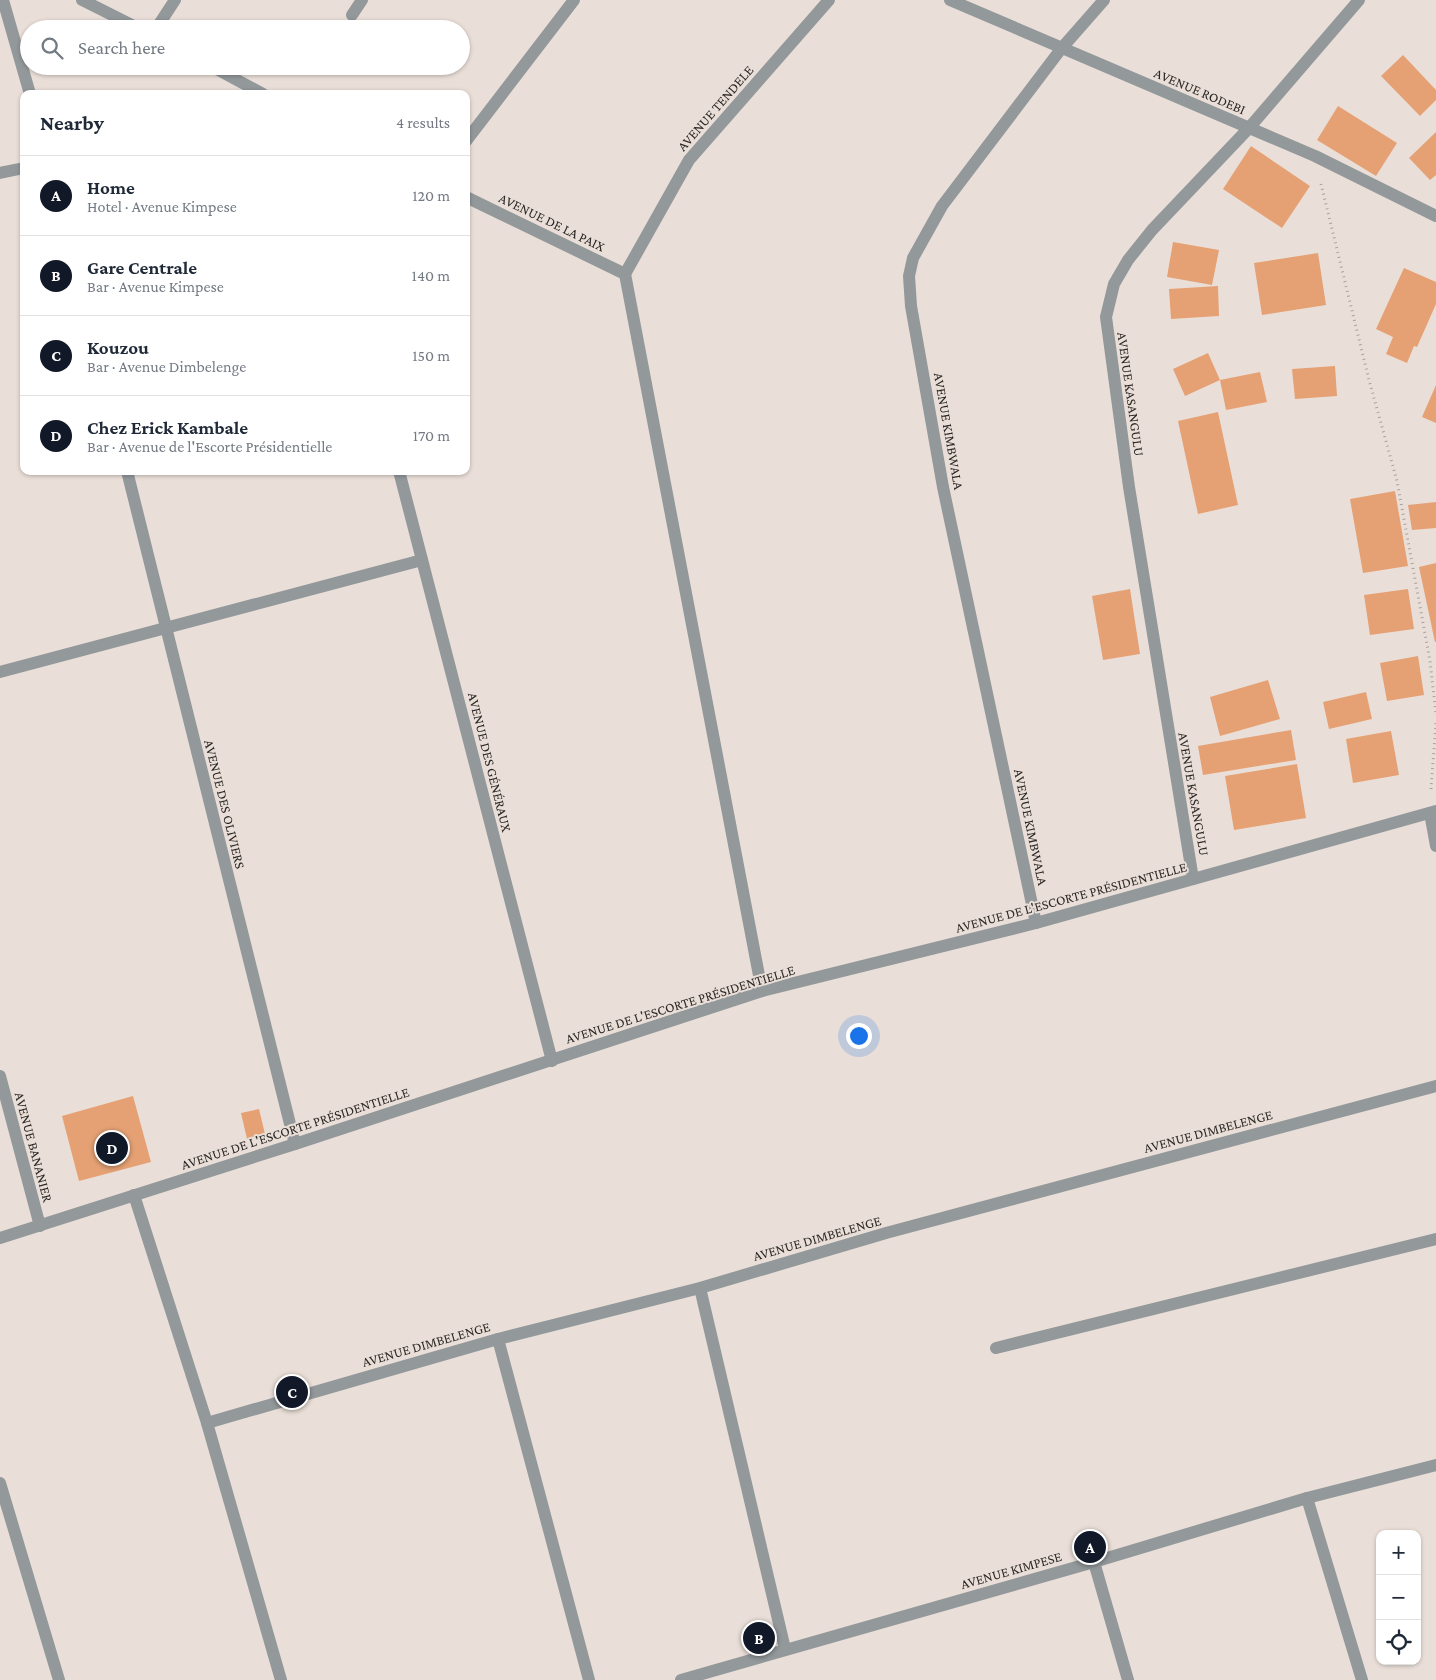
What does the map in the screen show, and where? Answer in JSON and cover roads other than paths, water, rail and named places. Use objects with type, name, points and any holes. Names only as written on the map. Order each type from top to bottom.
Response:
[{"type":"street","points":[[3,0],[20,59]]},
{"type":"street","points":[[82,0],[122,20]]},
{"type":"street","points":[[162,20],[175,0]]},
{"type":"street","points":[[352,15],[362,0]]},
{"type":"street","points":[[470,136],[574,0]]},
{"type":"street","name":"AVENUE TENDELE","points":[[625,274],[688,160],[829,0]]},
{"type":"street","name":"AVENUE RODEBI","points":[[950,0],[1314,156],[1436,216]]},
{"type":"street","name":"AVENUE KIMBWALA","points":[[1036,923],[943,487],[911,306],[910,276],[913,258],[942,206],[1061,49],[1104,0]]},
{"type":"street","name":"AVENUE KASANGULU","points":[[1193,879],[1129,488],[1106,317],[1114,284],[1128,260],[1152,230],[1249,128],[1359,0]]},
{"type":"street","points":[[25,75],[29,90]]},
{"type":"street","points":[[228,75],[256,90]]},
{"type":"street","points":[[0,172],[20,169]]},
{"type":"street","name":"AVENUE DE LA PAIX","points":[[470,199],[625,274]]},
{"type":"street","points":[[625,274],[762,991]]},
{"type":"street","name":"AVENUE DES OLIVIERS","points":[[128,475],[295,1144]]},
{"type":"street","name":"AVENUE DES GÉNÉRAUX","points":[[400,475],[552,1061]]},
{"type":"street","points":[[0,672],[165,626],[422,560]]},
{"type":"street","points":[[1433,812],[1436,846]]},
{"type":"street","name":"AVENUE DE L'ESCORTE PRÉSIDENTIELLE","points":[[0,1238],[552,1061],[762,991],[1036,923],[1433,812]]},
{"type":"street","name":"AVENUE BANANIER","points":[[0,1076],[40,1226]]},
{"type":"street","name":"AVENUE DIMBELENGE","points":[[207,1422],[498,1339],[700,1288],[886,1233],[1436,1086]]},
{"type":"street","points":[[134,1195],[207,1422],[281,1680]]},
{"type":"street","points":[[996,1348],[1436,1239]]},
{"type":"street","points":[[700,1288],[785,1649]]},
{"type":"street","points":[[498,1339],[589,1680]]},
{"type":"street","name":"AVENUE KIMPESE","points":[[682,1680],[1094,1562],[1307,1498],[1436,1465]]},
{"type":"street","points":[[0,1483],[59,1680]]},
{"type":"street","points":[[1307,1498],[1362,1680]]},
{"type":"street","points":[[1094,1562],[1128,1680]]},
{"type":"place","name":"Chez Erick Kambale","points":[[112,1148]]},
{"type":"place","name":"Kouzou","points":[[292,1392]]},
{"type":"place","name":"Home","points":[[1090,1547]]},
{"type":"place","name":"Gare Centrale","points":[[759,1638]]}]
